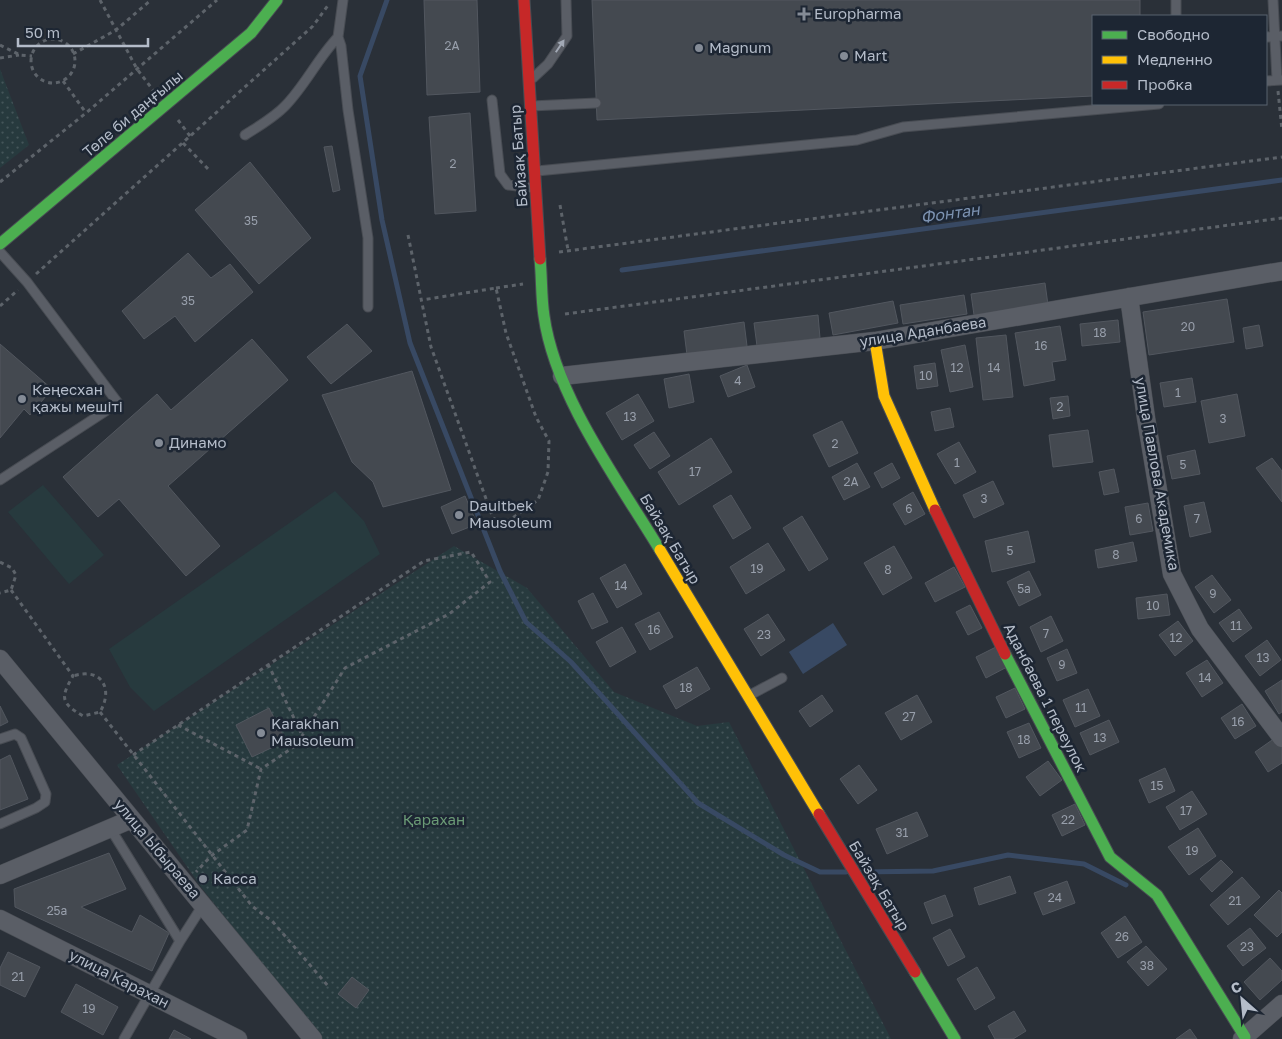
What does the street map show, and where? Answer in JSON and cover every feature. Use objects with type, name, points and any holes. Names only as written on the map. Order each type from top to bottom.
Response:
[{"type":"street","name":"Төле би даңғылы","points":[[0,244],[251,34],[277,0]]},
{"type":"street","name":"Байзақ Батыр","points":[[524,0],[544,316],[548,340],[562,376],[583,423],[955,1039]]},
{"type":"street","name":"улица Аданбаева","points":[[562,376],[875,341],[1282,271]]},
{"type":"street","name":"улица Павлова Академика","points":[[1129,296],[1146,418],[1172,574],[1200,630],[1282,738]]},
{"type":"street","name":"Аданбаева 1 переулок","points":[[875,341],[884,396],[915,469],[1020,686],[1110,857],[1157,895],[1243,1038]]},
{"type":"street","name":"улица Ыбыраева","points":[[0,659],[313,1039]]},
{"type":"street","points":[[0,875],[132,819]]},
{"type":"street","name":"улица Карахан","points":[[0,919],[238,1039]]},
{"type":"street","points":[[1243,1038],[1282,1004]]},
{"type":"lane","points":[[343,0],[338,37],[341,46],[348,110],[368,238],[368,307]]},
{"type":"lane","points":[[529,81],[548,64],[567,36],[566,0]]},
{"type":"lane","points":[[1176,0],[1176,15]]},
{"type":"lane","points":[[1273,0],[1274,36],[1279,80]]},
{"type":"lane","points":[[245,135],[285,107],[302,87],[322,54],[338,37]]},
{"type":"lane","points":[[492,100],[500,174],[508,185],[537,188]]},
{"type":"lane","points":[[531,106],[596,103]]},
{"type":"lane","points":[[536,171],[857,140],[903,127],[1148,105]]},
{"type":"lane","points":[[0,252],[28,282],[118,403],[0,480]]},
{"type":"lane","points":[[748,696],[782,678]]},
{"type":"lane","points":[[0,739],[15,734],[21,738],[46,794],[45,802],[36,808],[0,824]]},
{"type":"lane","points":[[110,828],[180,941]]},
{"type":"lane","points":[[124,1039],[180,941],[203,905]]},
{"type":"path","points":[[100,0],[137,69],[190,136]]},
{"type":"path","points":[[73,54],[116,30],[151,0]]},
{"type":"path","points":[[0,182],[86,113],[217,0]]},
{"type":"path","points":[[0,306],[313,26],[331,0]]},
{"type":"path","points":[[52,39],[65,43],[73,54],[73,68],[64,81],[50,82],[37,76],[31,63],[32,56],[39,44],[52,39]]},
{"type":"path","points":[[0,45],[20,55]]},
{"type":"path","points":[[0,58],[20,55],[32,56]]},
{"type":"path","points":[[1279,80],[1282,130]]},
{"type":"path","points":[[64,81],[86,113]]},
{"type":"path","points":[[183,143],[210,171]]},
{"type":"path","points":[[541,254],[1282,157]]},
{"type":"path","points":[[544,316],[1282,218]]},
{"type":"path","points":[[408,235],[431,347],[493,518],[504,524],[538,500],[548,472],[549,441],[536,417],[506,333],[496,288],[422,300]]},
{"type":"path","points":[[133,755],[424,561],[470,552],[490,582],[449,614],[345,668],[302,736],[301,742],[292,750],[261,769],[247,830],[212,856],[193,874]]},
{"type":"path","points":[[0,562],[12,568],[16,575],[11,590]]},
{"type":"path","points":[[0,593],[11,590]]},
{"type":"path","points":[[11,590],[73,676]]},
{"type":"path","points":[[268,664],[302,736]]},
{"type":"path","points":[[84,672],[94,674],[104,683],[107,695],[100,712],[84,716],[69,708],[64,699],[64,691],[73,676],[84,672]]},
{"type":"path","points":[[100,712],[252,906],[273,922],[328,986]]},
{"type":"path","points":[[178,725],[261,769]]},
{"type":"green space","points":[[0,69],[29,145],[0,168]]},
{"type":"green space","points":[[43,485],[104,555],[69,584],[8,512]]},
{"type":"green space","points":[[335,491],[364,521],[380,554],[154,711],[130,687],[109,649]]},
{"type":"green space","name":"Қарахан","points":[[454,546],[527,588],[614,692],[697,726],[729,722],[891,1039],[322,1039],[201,887],[117,765]]},
{"type":"water","points":[[833,623],[847,645],[803,674],[789,652]]},
{"type":"building","points":[[424,0],[477,0],[480,92],[427,95]]},
{"type":"building","name":"Mart","points":[[592,0],[1140,0],[1140,15],[1092,15],[1092,96],[597,120]]},
{"type":"building","points":[[470,113],[476,211],[435,214],[429,117]]},
{"type":"building","points":[[332,146],[340,190],[333,192],[324,147]]},
{"type":"building","points":[[250,162],[311,238],[259,284],[195,210]]},
{"type":"building","points":[[188,253],[211,278],[230,264],[253,292],[195,342],[175,316],[144,339],[122,311]]},
{"type":"building","points":[[1045,283],[1048,305],[974,315],[971,294]]},
{"type":"building","points":[[964,295],[967,314],[903,324],[900,305]]},
{"type":"building","points":[[1227,299],[1234,342],[1149,355],[1143,312]]},
{"type":"building","points":[[893,301],[898,323],[833,335],[829,313]]},
{"type":"building","points":[[818,315],[820,338],[757,346],[754,323]]},
{"type":"building","points":[[1118,320],[1120,342],[1082,346],[1080,324]]},
{"type":"building","points":[[744,322],[747,346],[687,355],[684,331]]},
{"type":"building","points":[[347,324],[372,351],[331,384],[307,357]]},
{"type":"building","points":[[1259,325],[1263,346],[1246,349],[1243,328]]},
{"type":"building","points":[[1060,326],[1066,360],[1052,362],[1055,380],[1024,386],[1015,333]]},
{"type":"building","points":[[1006,335],[1013,397],[983,400],[976,338]]},
{"type":"building","name":"Динамо","points":[[252,339],[288,380],[168,486],[220,546],[186,576],[119,499],[98,517],[63,477],[157,394],[171,410]]},
{"type":"building","name":"Кеңесхан қажы мешіті","points":[[0,344],[52,389],[30,415],[24,409],[0,438]]},
{"type":"building","points":[[965,345],[973,387],[950,392],[941,350]]},
{"type":"building","points":[[935,363],[938,386],[917,389],[914,366]]},
{"type":"building","points":[[747,365],[755,387],[728,397],[720,376]]},
{"type":"building","points":[[412,371],[451,490],[383,507],[373,482],[352,462],[322,395]]},
{"type":"building","points":[[689,374],[694,402],[669,408],[664,379]]},
{"type":"building","points":[[1192,378],[1196,402],[1164,407],[1160,383]]},
{"type":"building","points":[[638,394],[654,421],[622,440],[606,413]]},
{"type":"building","points":[[1237,394],[1245,436],[1209,443],[1201,401]]},
{"type":"building","points":[[1068,396],[1070,416],[1053,419],[1050,398]]},
{"type":"building","points":[[950,408],[954,427],[935,431],[931,412]]},
{"type":"building","points":[[842,421],[858,453],[829,467],[813,435]]},
{"type":"building","points":[[1088,430],[1093,462],[1053,467],[1049,435]]},
{"type":"building","points":[[654,432],[670,456],[650,469],[634,445]]},
{"type":"building","points":[[711,438],[732,472],[679,505],[658,472]]},
{"type":"building","points":[[959,442],[976,472],[955,484],[937,454]]},
{"type":"building","points":[[1195,450],[1200,474],[1172,479],[1167,456]]},
{"type":"building","points":[[1272,458],[1282,471],[1282,502],[1256,468]]},
{"type":"building","points":[[857,463],[870,487],[844,500],[832,477]]},
{"type":"building","points":[[892,463],[900,478],[882,488],[874,473]]},
{"type":"building","points":[[1114,469],[1119,492],[1104,495],[1099,472]]},
{"type":"building","points":[[993,481],[1004,504],[974,518],[963,495]]},
{"type":"building","points":[[913,492],[925,514],[905,525],[893,504]]},
{"type":"building","points":[[731,495],[751,528],[733,539],[713,506]]},
{"type":"building","name":"Dauitbek Mausoleum","points":[[465,496],[477,524],[452,534],[441,507]]},
{"type":"building","points":[[1204,502],[1211,532],[1190,537],[1184,506]]},
{"type":"building","points":[[1148,503],[1153,531],[1130,535],[1125,507]]},
{"type":"building","points":[[802,516],[828,559],[809,571],[783,528]]},
{"type":"building","points":[[1028,531],[1035,562],[992,572],[985,541]]},
{"type":"building","points":[[1133,542],[1137,561],[1098,568],[1095,550]]},
{"type":"building","points":[[768,543],[785,570],[746,594],[730,567]]},
{"type":"building","points":[[894,546],[912,578],[883,595],[864,563]]},
{"type":"building","points":[[625,564],[642,594],[617,608],[600,578]]},
{"type":"building","points":[[954,567],[965,587],[935,602],[925,583]]},
{"type":"building","points":[[1029,571],[1041,595],[1019,606],[1007,582]]},
{"type":"building","points":[[1212,575],[1231,600],[1214,613],[1195,587]]},
{"type":"building","points":[[593,593],[608,622],[592,629],[578,601]]},
{"type":"building","points":[[1167,594],[1170,615],[1138,619],[1136,598]]},
{"type":"building","points":[[970,605],[982,628],[968,635],[956,612]]},
{"type":"building","points":[[1239,609],[1252,628],[1233,642],[1219,623]]},
{"type":"building","points":[[659,612],[673,637],[650,650],[635,624]]},
{"type":"building","points":[[768,614],[785,640],[761,656],[744,629]]},
{"type":"building","points":[[1051,616],[1063,641],[1041,652],[1030,627]]},
{"type":"building","points":[[1178,621],[1193,641],[1175,656],[1159,635]]},
{"type":"building","points":[[622,627],[636,652],[610,667],[596,642]]},
{"type":"building","points":[[1267,640],[1281,660],[1260,676],[1245,656]]},
{"type":"building","points":[[996,647],[1007,667],[986,678],[976,657]]},
{"type":"building","points":[[1067,649],[1077,673],[1057,681],[1047,658]]},
{"type":"building","points":[[1207,660],[1223,683],[1202,697],[1186,673]]},
{"type":"building","points":[[697,667],[710,689],[676,709],[663,686]]},
{"type":"building","points":[[1282,680],[1282,712],[1279,714],[1265,691]]},
{"type":"building","points":[[1015,688],[1025,709],[1006,718],[996,697]]},
{"type":"building","points":[[1088,689],[1100,716],[1075,727],[1063,700]]},
{"type":"building","points":[[822,695],[833,711],[810,727],[799,711]]},
{"type":"building","points":[[917,695],[932,722],[901,740],[885,713]]},
{"type":"building","points":[[1242,704],[1256,726],[1235,739],[1221,718]]},
{"type":"building","points":[[0,706],[8,722],[0,726]]},
{"type":"building","name":"Karakhan Mausoleum","points":[[269,708],[286,741],[252,757],[236,725]]},
{"type":"building","points":[[1109,720],[1119,742],[1090,755],[1080,733]]},
{"type":"building","points":[[1029,723],[1041,748],[1019,758],[1007,732]]},
{"type":"building","points":[[1275,738],[1282,748],[1282,763],[1268,772],[1255,752]]},
{"type":"building","points":[[10,755],[28,799],[0,810],[0,760]]},
{"type":"building","points":[[1048,761],[1062,780],[1040,796],[1026,777]]},
{"type":"building","points":[[859,765],[877,790],[858,804],[840,779]]},
{"type":"building","points":[[1165,768],[1175,791],[1149,803],[1139,780]]},
{"type":"building","points":[[1192,791],[1207,814],[1180,830],[1166,807]]},
{"type":"building","points":[[1075,804],[1085,825],[1062,836],[1052,815]]},
{"type":"building","points":[[917,812],[928,836],[887,854],[876,829]]},
{"type":"building","points":[[1198,828],[1216,856],[1189,875],[1168,847]]},
{"type":"building","points":[[109,853],[126,889],[81,907],[132,932],[140,915],[169,933],[152,971],[15,907],[14,889]]},
{"type":"building","points":[[1221,860],[1233,872],[1212,892],[1200,879]]},
{"type":"building","name":"Касса","points":[[204,873],[209,880],[202,885],[198,877]]},
{"type":"building","points":[[1010,876],[1016,893],[979,905],[974,888]]},
{"type":"building","points":[[1242,877],[1260,897],[1228,925],[1210,905]]},
{"type":"building","points":[[1067,881],[1075,903],[1043,915],[1034,893]]},
{"type":"building","points":[[1279,890],[1282,893],[1282,932],[1277,937],[1254,915]]},
{"type":"building","points":[[945,895],[953,916],[932,924],[924,903]]},
{"type":"building","points":[[1125,916],[1142,942],[1118,958],[1101,933]]},
{"type":"building","points":[[1250,928],[1266,948],[1243,966],[1227,946]]},
{"type":"building","points":[[950,929],[965,957],[948,966],[933,938]]},
{"type":"building","points":[[1146,946],[1167,969],[1148,986],[1127,962]]},
{"type":"building","points":[[8,952],[40,967],[25,997],[0,985],[0,968]]},
{"type":"building","points":[[1270,958],[1282,971],[1282,980],[1260,1000],[1244,982]]},
{"type":"building","points":[[977,967],[995,998],[975,1010],[957,979]]},
{"type":"building","points":[[352,977],[369,990],[356,1008],[338,994]]},
{"type":"building","points":[[76,984],[118,1007],[103,1035],[61,1012]]},
{"type":"building","points":[[1014,1011],[1026,1031],[1013,1039],[995,1039],[988,1026]]},
{"type":"building","points":[[1190,1029],[1197,1039],[1176,1039]]},
{"type":"building","points":[[174,1030],[191,1039],[169,1039]]},
{"type":"waterway","points":[[387,0],[360,76],[382,220],[410,343],[500,571],[526,622],[571,662],[698,803],[784,855],[820,872],[846,872]]},
{"type":"waterway","name":"Фонтан","points":[[622,270],[1282,180]]},
{"type":"waterway","points":[[862,872],[933,871],[1008,855],[1084,864],[1126,885]]},
{"type":"traffic: fast","points":[[0,244],[251,33],[277,0]]},
{"type":"traffic: fast","points":[[540,259],[544,316],[550,346],[561,377],[591,438],[660,550]]},
{"type":"traffic: fast","points":[[1005,654],[1110,857],[1157,895],[1245,1037]]},
{"type":"traffic: fast","points":[[915,972],[955,1039]]},
{"type":"traffic: slow","points":[[875,341],[884,396],[935,510]]},
{"type":"traffic: slow","points":[[660,550],[819,814]]},
{"type":"traffic: jam","points":[[524,0],[540,259]]},
{"type":"traffic: jam","points":[[935,510],[1005,654]]},
{"type":"traffic: jam","points":[[819,814],[915,972]]},
{"type":"place","name":"Europharma","points":[[804,14]]},
{"type":"place","name":"Magnum","points":[[699,48]]},
{"type":"place","name":"Mart","points":[[844,56]]},
{"type":"place","name":"Кеңесхан қажы мешіті","points":[[22,399]]},
{"type":"place","name":"Динамо","points":[[159,443]]},
{"type":"place","name":"Dauitbek Mausoleum","points":[[459,515]]},
{"type":"place","name":"Karakhan Mausoleum","points":[[261,733]]},
{"type":"place","name":"Касса","points":[[203,879]]}]
